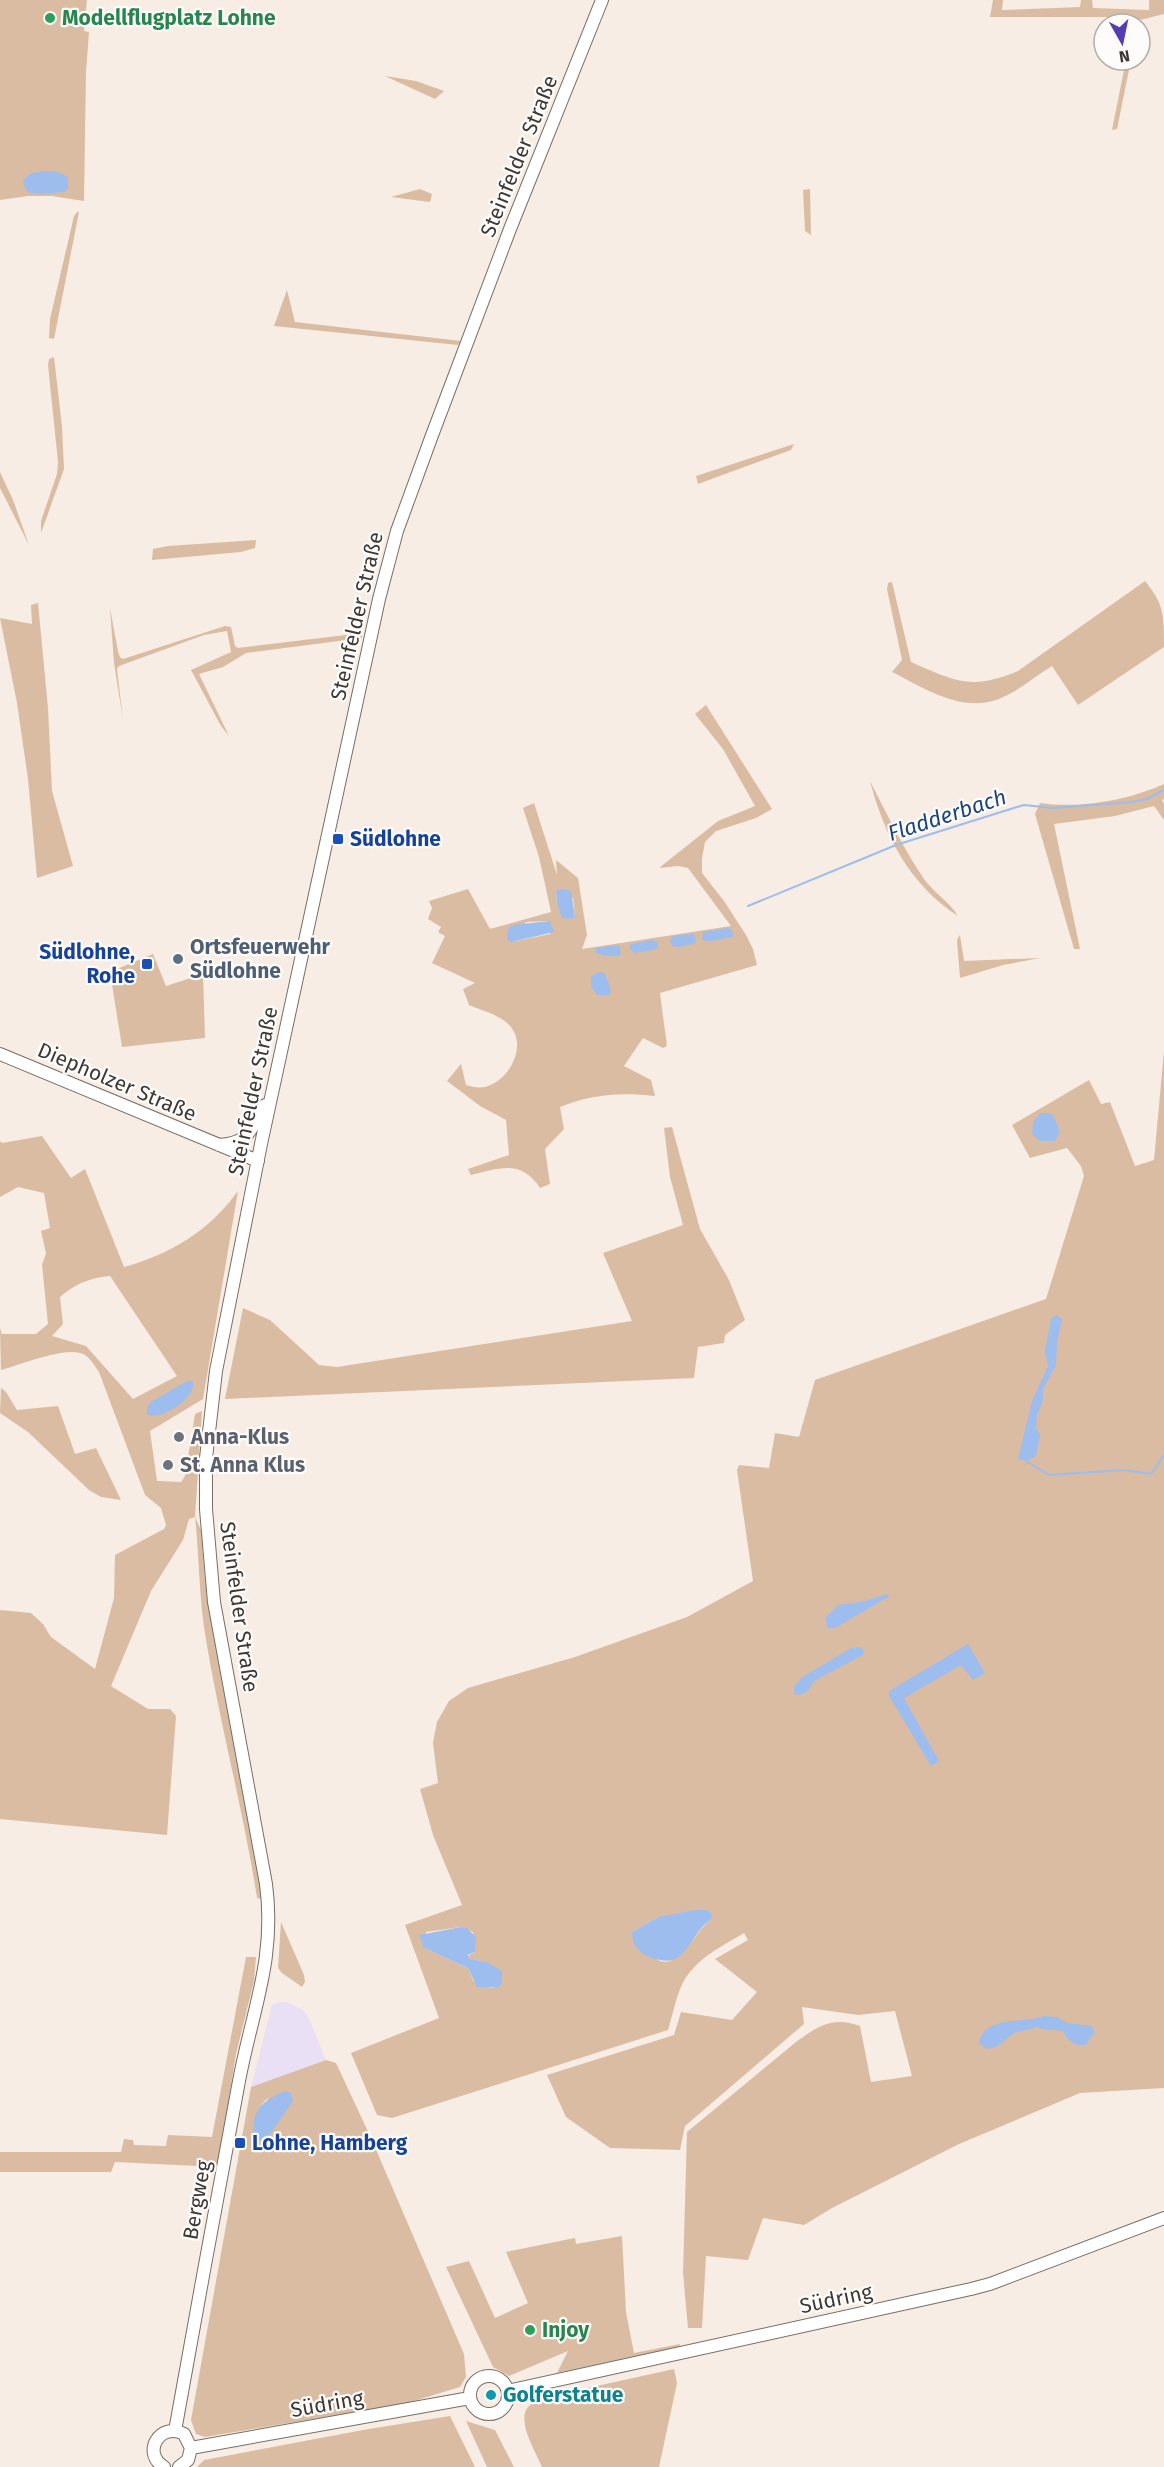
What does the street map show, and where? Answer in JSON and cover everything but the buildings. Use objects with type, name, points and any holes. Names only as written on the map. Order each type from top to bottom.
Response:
[{"type":"main road","name":"Steinfelder Straße","points":[[264,1979],[270,1912],[214,1602],[206,1509],[206,1458],[214,1382],[271,1096],[379,599],[397,531],[510,228],[602,0]]},
{"type":"main road","name":"Diepholzer Straße","points":[[0,1054],[258,1161]]},
{"type":"main road","points":[[218,1145],[231,1144],[252,1132],[271,1096]]},
{"type":"main road","name":"Bergweg","points":[[175,2431],[243,2062],[264,1979]]},
{"type":"main road","name":"Südring","points":[[508,2391],[990,2284],[1164,2218]]},
{"type":"main road","points":[[487,2377],[500,2380],[508,2391],[504,2406],[494,2414],[480,2412],[474,2407],[470,2398],[475,2382],[487,2377]]},
{"type":"main road","name":"Südring","points":[[191,2448],[470,2398]]},
{"type":"main road","points":[[164,2467],[154,2457],[153,2447],[160,2434],[175,2431],[187,2438],[191,2448],[188,2460],[179,2467]]},
{"type":"shaded area","points":[[0,0],[87,0],[84,31],[89,32],[86,72],[84,201],[52,196],[28,196],[0,200]]},
{"type":"shaded area","points":[[993,0],[1003,0],[1002,10],[1080,7],[1081,0],[1092,0],[1093,8],[1149,10],[1149,0],[1164,0],[1164,14],[1152,17],[1152,12],[1092,12],[1092,17],[990,17]]},
{"type":"shaded area","points":[[1124,72],[1129,72],[1117,129],[1112,130]]},
{"type":"shaded area","points":[[385,76],[416,81],[444,91],[435,99]]},
{"type":"shaded area","points":[[420,189],[432,194],[430,202],[391,197]]},
{"type":"shaded area","points":[[810,189],[811,235],[805,231],[803,190]]},
{"type":"shaded area","points":[[79,212],[54,339],[49,338],[50,319],[74,216]]},
{"type":"shaded area","points":[[287,290],[295,322],[461,341],[458,345],[274,326]]},
{"type":"shaded area","points":[[54,357],[64,469],[41,533],[41,521],[57,474],[58,462],[48,365],[49,359]]},
{"type":"shaded area","points":[[794,444],[791,450],[698,484],[696,476]]},
{"type":"shaded area","points":[[0,472],[13,500],[29,545],[0,488]]},
{"type":"shaded area","points":[[256,540],[255,548],[241,552],[152,560],[153,549],[168,546]]},
{"type":"shaded area","points":[[1145,581],[1162,611],[1164,647],[1078,705],[1052,666],[997,700],[976,703],[938,695],[892,672],[902,660],[887,589],[888,583],[892,582],[911,662],[952,678],[975,682],[988,681],[1018,671]]},
{"type":"shaded area","points":[[38,603],[48,708],[52,791],[73,866],[37,878],[28,779],[17,703],[0,618],[32,624],[31,605]]},
{"type":"shaded area","points":[[110,608],[118,651],[123,659],[225,626],[231,627],[235,646],[238,648],[362,633],[362,638],[246,653],[223,667],[199,674],[229,736],[221,726],[191,670],[231,652],[227,631],[204,635],[119,666],[117,669],[123,720],[114,663]]},
{"type":"shaded area","points":[[706,705],[772,809],[756,818],[716,831],[705,842],[702,858],[702,873],[746,935],[757,965],[660,993],[667,1046],[663,1048],[643,1038],[624,1066],[651,1080],[655,1096],[607,1095],[583,1099],[560,1107],[564,1129],[545,1149],[550,1184],[540,1188],[525,1173],[509,1168],[471,1175],[468,1169],[509,1155],[506,1120],[480,1106],[447,1081],[461,1064],[466,1085],[485,1087],[494,1084],[508,1071],[516,1053],[517,1044],[515,1035],[507,1023],[469,1005],[463,989],[475,983],[432,963],[445,936],[438,932],[441,927],[428,919],[432,908],[429,901],[468,889],[490,929],[551,912],[539,857],[523,808],[534,803],[557,875],[556,860],[578,878],[587,935],[582,949],[731,926],[688,868],[678,866],[659,868],[718,821],[755,806],[723,749],[695,714]],"holes":[[[556,891],[573,898],[575,916],[569,919],[557,904]],[[550,921],[550,934],[512,942],[526,922]]]},
{"type":"shaded area","points":[[870,781],[902,843],[924,879],[958,916],[926,889],[901,857],[883,821]]},
{"type":"shaded area","points":[[1164,784],[1164,799],[1162,800],[1164,820],[1154,806],[1115,816],[1054,824],[1080,949],[1074,949],[1035,814],[1040,803],[1071,805],[1104,802],[1135,795]]},
{"type":"shaded area","points":[[960,935],[964,961],[1040,958],[1003,965],[960,978],[957,940]]},
{"type":"shaded area","points":[[153,954],[166,986],[203,974],[205,1038],[122,1047],[110,972]]},
{"type":"shaded area","points":[[1164,1051],[1164,2088],[1080,2093],[959,2144],[832,2208],[804,2225],[763,2218],[748,2260],[706,2256],[702,2328],[688,2328],[683,2273],[687,2132],[796,2042],[811,2031],[834,2022],[860,2026],[871,2082],[912,2076],[895,2011],[858,2015],[802,2007],[804,2024],[685,2126],[680,2150],[610,2148],[566,2117],[547,2075],[674,2035],[681,2012],[732,2020],[757,1992],[715,1959],[748,1940],[744,1933],[708,1955],[690,1972],[679,1992],[668,2030],[392,2118],[377,2115],[351,2053],[439,2018],[405,1925],[462,1905],[433,1835],[420,1789],[438,1783],[433,1743],[437,1722],[449,1701],[468,1688],[575,1657],[687,1617],[753,1581],[737,1470],[739,1465],[769,1468],[775,1433],[799,1437],[815,1380],[1046,1299],[1084,1176],[1081,1166],[1067,1148],[1030,1158],[1012,1125],[1089,1080],[1101,1104],[1110,1102],[1135,1166],[1154,1160]],"holes":[[[658,1917],[711,1919],[679,1955],[665,1962],[655,1958],[632,1932]],[[461,1927],[473,1932],[475,1952],[468,1958],[484,1962],[502,1984],[491,1987],[474,1982],[468,1968],[424,1948],[426,1932]]]},
{"type":"shaded area","points":[[672,1127],[700,1229],[729,1280],[745,1320],[725,1335],[724,1343],[698,1347],[694,1378],[225,1399],[243,1308],[270,1320],[319,1365],[337,1367],[632,1321],[603,1253],[683,1225],[670,1177],[664,1128]]},
{"type":"shaded area","points":[[42,1136],[71,1178],[85,1169],[124,1267],[158,1255],[188,1239],[215,1218],[238,1191],[203,1399],[150,1431],[157,1481],[181,1482],[185,1476],[195,1414],[202,1411],[195,1517],[189,1519],[183,1540],[151,1591],[111,1686],[148,1709],[170,1709],[176,1716],[167,1835],[0,1819],[0,1610],[31,1613],[43,1624],[51,1637],[95,1669],[114,1598],[115,1555],[164,1529],[166,1525],[161,1508],[145,1495],[99,1372],[89,1358],[80,1353],[63,1353],[1,1370],[0,1328],[2,1334],[36,1334],[48,1324],[42,1265],[46,1253],[41,1231],[50,1228],[44,1193],[18,1187],[0,1197],[0,1141],[2,1143]],"holes":[[[110,1276],[177,1376],[133,1399],[86,1346],[52,1336],[63,1324],[60,1297],[71,1288],[84,1282]]]},
{"type":"shaded area","points":[[1,1388],[17,1410],[58,1406],[75,1454],[96,1448],[121,1500],[101,1497],[89,1490],[28,1432],[0,1413]]},
{"type":"shaded area","points":[[195,1517],[201,1530],[205,1580],[252,1825],[262,1899],[257,1898],[210,1661],[202,1613]]},
{"type":"shaded area","points":[[281,1922],[304,1975],[305,1982],[302,1987],[278,1968]]},
{"type":"shaded area","points":[[246,1957],[256,1957],[254,1981],[236,2054],[218,2167],[115,2162],[111,2172],[0,2172],[0,2152],[121,2152],[124,2139],[133,2140],[134,2145],[166,2146],[168,2135],[212,2137]]},
{"type":"shaded area","points":[[287,2002],[303,2010],[308,2016],[326,2060],[251,2087],[272,2005]]},
{"type":"shaded area","points":[[326,2060],[336,2063],[371,2138],[464,2354],[466,2377],[460,2387],[404,2404],[205,2437],[196,2434],[191,2420],[251,2087]],"holes":[[[268,2098],[253,2137],[256,2115]]]},
{"type":"shaded area","points":[[622,2236],[626,2312],[634,2353],[680,2344],[679,2348],[557,2373],[568,2351],[509,2376],[493,2367],[446,2267],[469,2261],[495,2318],[528,2303],[506,2252],[575,2238],[576,2244]]},
{"type":"shaded area","points":[[674,2369],[677,2383],[659,2467],[542,2467],[526,2431],[524,2416],[531,2404],[542,2398]]},
{"type":"shaded area","points":[[450,2416],[475,2467],[197,2467],[204,2460]]},
{"type":"shaded area","points":[[466,2421],[495,2430],[514,2467],[487,2467]]},
{"type":"water","points":[[58,172],[68,177],[68,189],[65,192],[41,194],[27,192],[23,181],[25,178],[34,173]]},
{"type":"water","points":[[562,889],[571,891],[575,917],[562,918],[557,904],[556,891]]},
{"type":"water","points":[[550,921],[554,932],[512,942],[507,940],[508,929],[512,925]]},
{"type":"water","points":[[727,928],[732,930],[733,937],[702,940],[703,932]]},
{"type":"water","points":[[693,934],[696,943],[680,947],[672,946],[670,940],[673,936]]},
{"type":"water","points":[[657,941],[658,949],[635,953],[629,948],[631,944]]},
{"type":"water","points":[[619,945],[621,953],[619,956],[605,956],[596,953],[596,948]]},
{"type":"water","points":[[600,972],[604,973],[608,981],[610,995],[597,995],[591,987],[591,976]]},
{"type":"water","points":[[1041,1113],[1050,1113],[1054,1117],[1060,1132],[1055,1141],[1040,1141],[1032,1134],[1033,1122]]},
{"type":"water","points":[[1056,1315],[1062,1319],[1057,1342],[1056,1365],[1043,1389],[1043,1400],[1037,1415],[1036,1428],[1040,1435],[1036,1456],[1026,1461],[1018,1459],[1032,1401],[1048,1366],[1045,1351],[1051,1319]]},
{"type":"water","points":[[187,1381],[193,1381],[193,1388],[184,1401],[169,1411],[153,1416],[147,1415],[147,1408],[151,1402]]},
{"type":"water","points":[[886,1594],[890,1596],[837,1627],[828,1629],[825,1618],[838,1605],[865,1601]]},
{"type":"water","points":[[968,1644],[985,1673],[973,1680],[961,1665],[904,1698],[939,1761],[931,1766],[889,1696],[889,1691]]},
{"type":"water","points":[[860,1647],[864,1651],[863,1655],[814,1681],[808,1691],[800,1695],[794,1694],[794,1687],[801,1678],[851,1648]]},
{"type":"water","points":[[707,1910],[712,1915],[711,1919],[679,1957],[662,1960],[650,1957],[636,1948],[632,1932],[658,1917]]},
{"type":"water","points":[[461,1927],[467,1928],[476,1937],[475,1952],[468,1955],[468,1958],[489,1963],[502,1971],[502,1984],[498,1987],[477,1987],[468,1968],[424,1948],[419,1935]]},
{"type":"water","points":[[1044,2016],[1057,2017],[1067,2023],[1091,2026],[1095,2032],[1085,2045],[1072,2042],[1063,2031],[1038,2027],[1014,2033],[996,2047],[986,2049],[979,2043],[982,2034],[996,2024]]},
{"type":"water","points":[[285,2091],[291,2093],[293,2101],[266,2140],[257,2141],[253,2137],[256,2113],[264,2103]]},
{"type":"waterway","name":"Fladderbach","points":[[748,906],[896,845],[1024,805],[1053,808],[1132,802],[1147,799],[1164,790]]},
{"type":"waterway","points":[[1026,1461],[1049,1475],[1124,1470],[1151,1474],[1164,1455]]},
{"type":"place","name":"Modellflugplatz Lohne","points":[[50,18]]},
{"type":"place","name":"Südlohne","points":[[338,839]]},
{"type":"place","name":"Ortsfeuerwehr Südlohne","points":[[178,959]]},
{"type":"place","name":"Südlohne, Rohe","points":[[147,964]]},
{"type":"place","name":"Anna-Klus","points":[[179,1437]]},
{"type":"place","name":"St. Anna Klus","points":[[168,1465]]},
{"type":"place","name":"Lohne, Hamberg","points":[[240,2143]]},
{"type":"place","name":"Injoy","points":[[530,2330]]},
{"type":"place","name":"Golferstatue","points":[[491,2395]]}]
